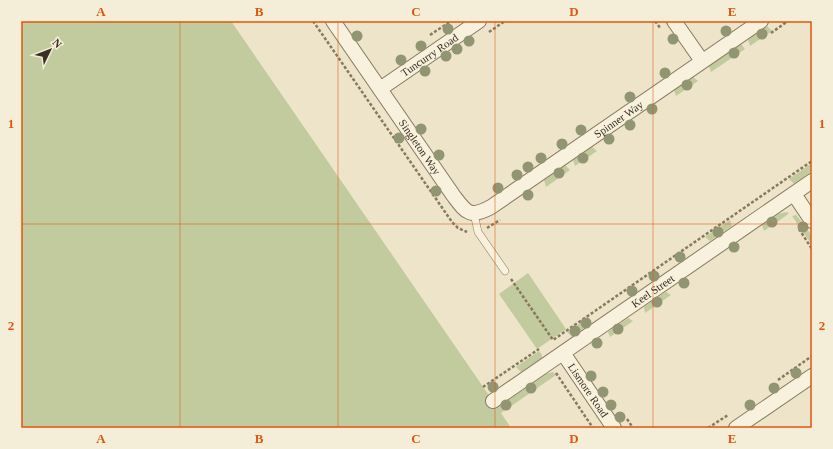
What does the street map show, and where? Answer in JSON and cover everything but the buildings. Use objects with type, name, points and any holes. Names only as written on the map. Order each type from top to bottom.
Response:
[{"type":"street","name":"Singleton Way","points":[[333,21],[452,195],[465,210],[474,213]]},
{"type":"street","name":"Tuncurry Road","points":[[380,89],[479,21]]},
{"type":"street","points":[[674,21],[702,61]]},
{"type":"street","name":"Spinner Way","points":[[474,213],[491,207],[761,21]]},
{"type":"street","name":"Keel Street","points":[[493,401],[812,181]]},
{"type":"street","points":[[794,194],[812,221]]},
{"type":"street","name":"Lismore Road","points":[[562,354],[614,428]]},
{"type":"street","points":[[736,428],[812,376]]},
{"type":"lane","points":[[474,213],[478,232],[505,271]]},
{"type":"path","points":[[313,21],[452,222],[458,228],[471,233],[485,230],[506,216]]},
{"type":"path","points":[[769,34],[788,21]]},
{"type":"path","points":[[505,271],[553,340],[812,161]]},
{"type":"path","points":[[797,226],[812,249]]},
{"type":"path","points":[[483,387],[539,349]]},
{"type":"path","points":[[549,363],[593,428]]},
{"type":"green space","points":[[21,21],[231,21],[497,407],[545,374],[553,372],[556,375],[501,413],[511,428],[21,428]]},
{"type":"green space","points":[[767,26],[772,31],[750,46],[748,40]]},
{"type":"green space","points":[[741,44],[745,49],[711,72],[709,66]]},
{"type":"green space","points":[[693,77],[698,81],[676,96],[674,90]]},
{"type":"green space","points":[[592,147],[597,151],[575,166],[573,160]]},
{"type":"green space","points":[[812,163],[812,171],[794,184],[789,179]]},
{"type":"green space","points":[[565,165],[570,170],[546,187],[544,180]]},
{"type":"green space","points":[[786,212],[789,213],[764,231],[762,225],[779,214]]},
{"type":"green space","points":[[796,215],[812,236],[812,245],[792,216]]},
{"type":"green space","points":[[730,220],[732,226],[710,241],[705,237]]},
{"type":"green space","points":[[528,273],[566,329],[537,349],[499,294]]},
{"type":"green space","points":[[666,292],[671,295],[645,313],[644,307]]},
{"type":"green space","points":[[589,317],[591,323],[572,337],[567,332]]},
{"type":"green space","points":[[628,318],[633,321],[610,337],[608,332]]},
{"type":"green space","points":[[539,351],[542,358],[521,372],[516,367]]}]
